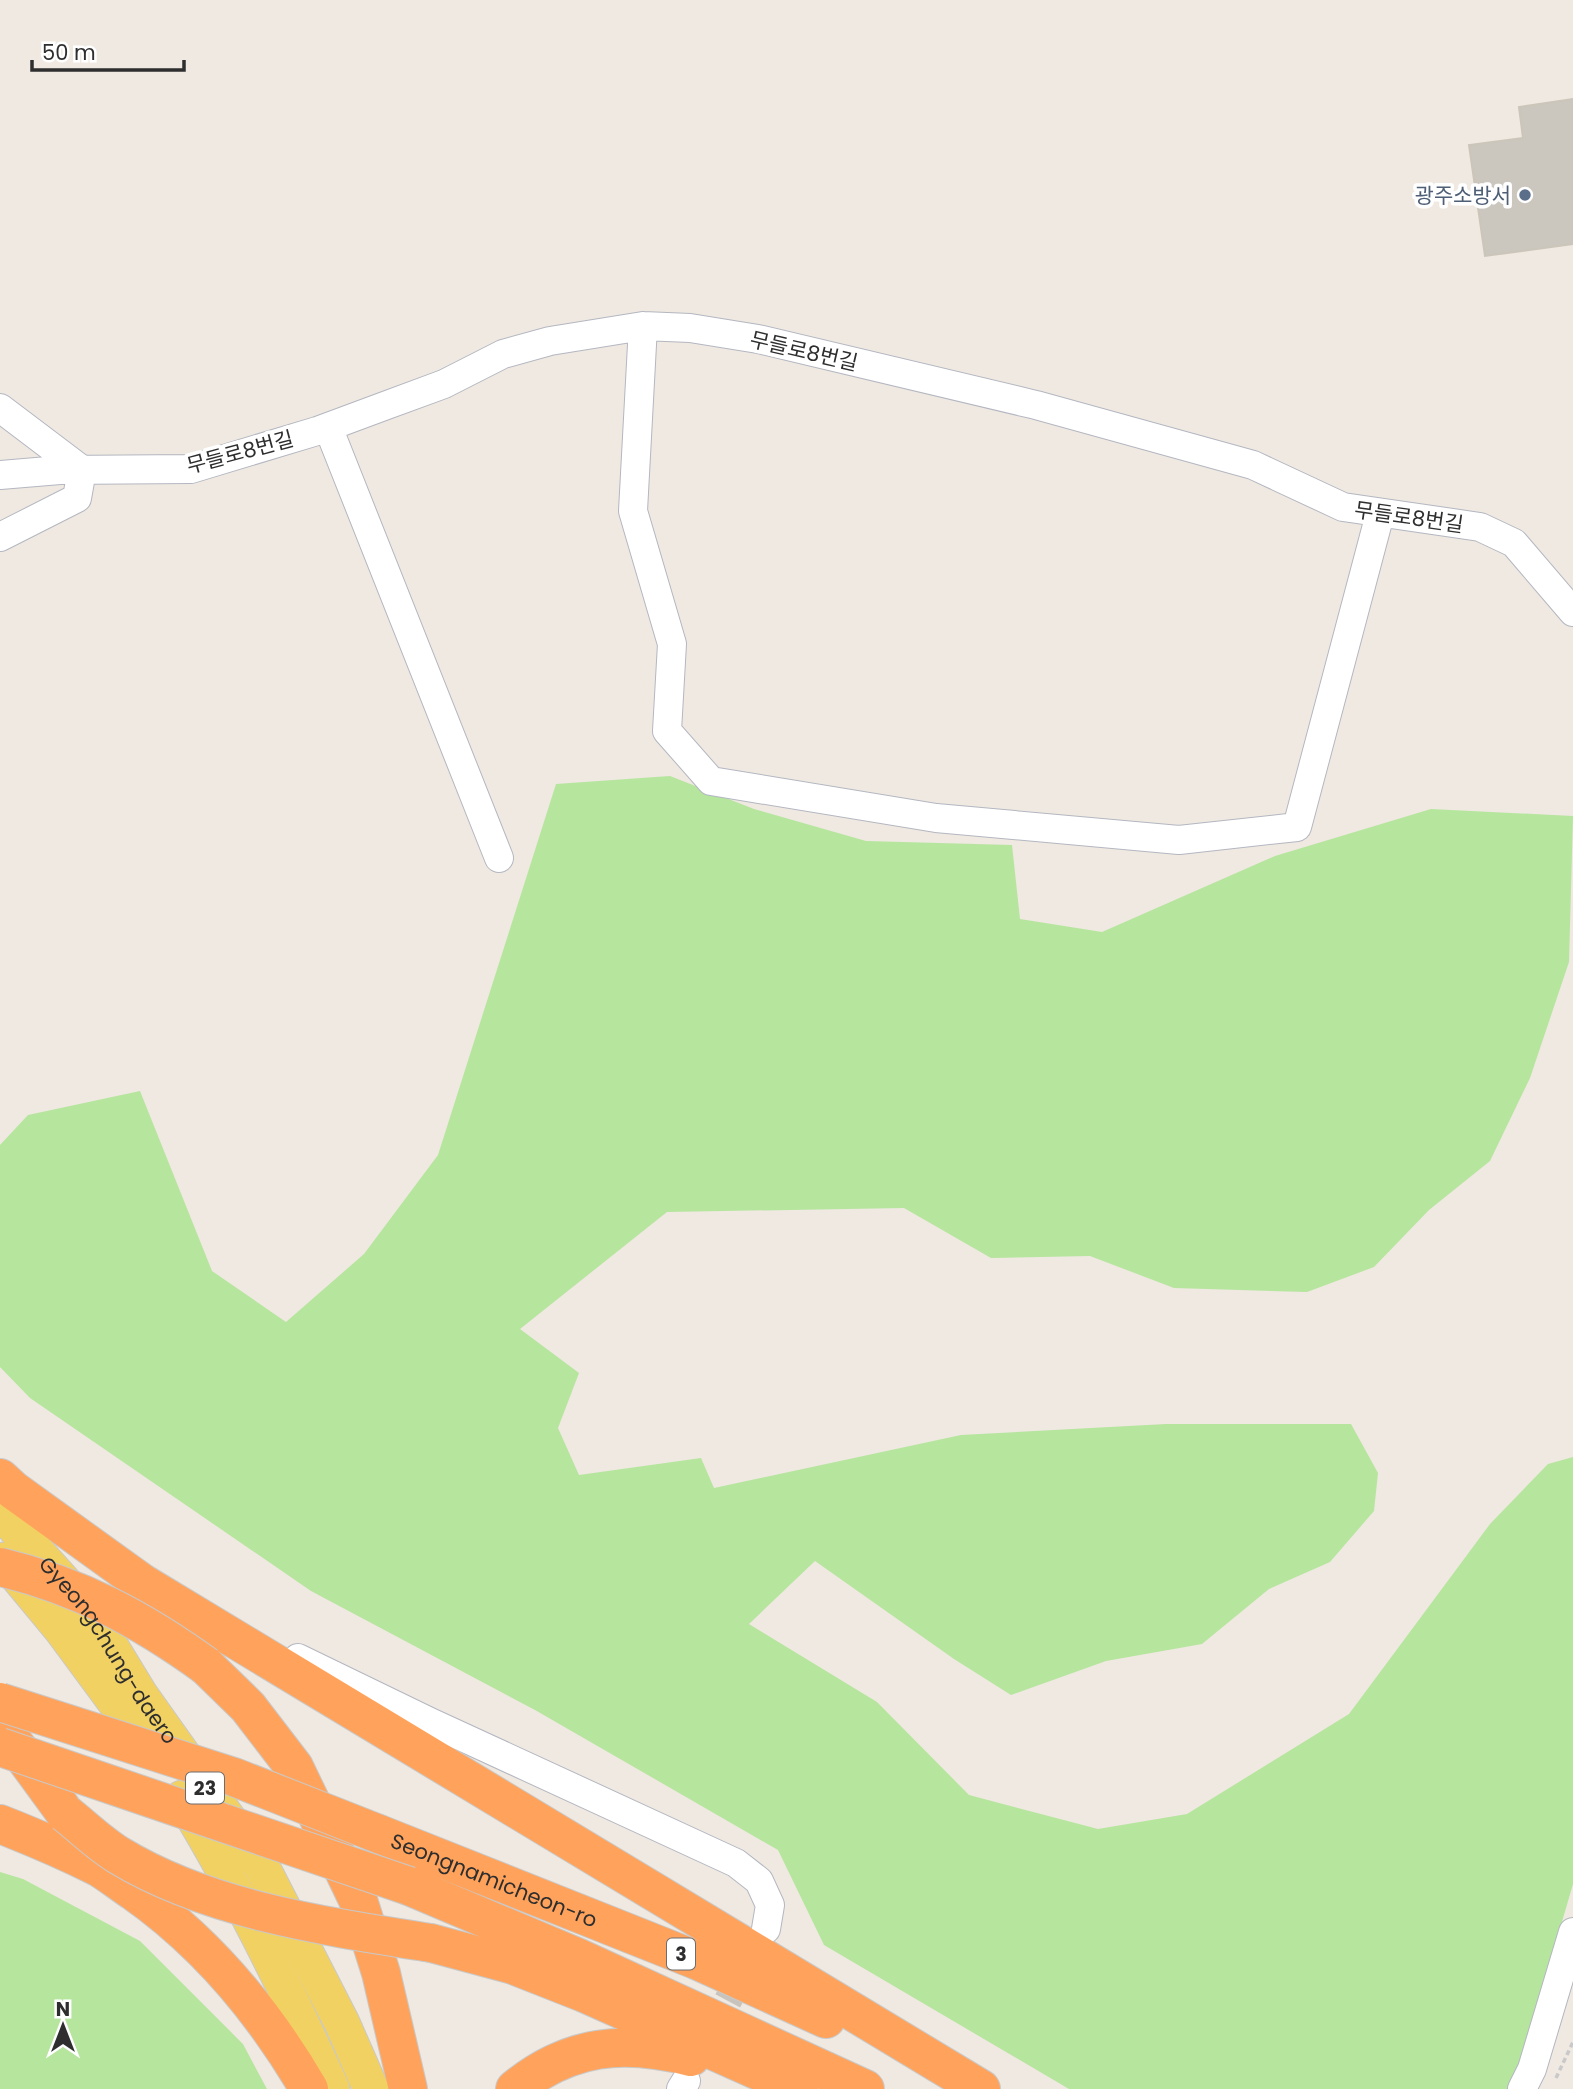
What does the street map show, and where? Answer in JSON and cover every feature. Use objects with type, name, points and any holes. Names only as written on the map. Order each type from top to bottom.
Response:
[{"type":"highway","points":[[0,1478],[142,1583],[979,2089]]},
{"type":"highway","points":[[0,1567],[36,1576],[120,1610],[150,1627],[206,1666],[248,1707],[294,1767],[358,1900],[381,1973],[408,2089]]},
{"type":"highway","name":"Seongnamicheon-ro","points":[[0,1702],[234,1777],[379,1834],[696,1960],[979,2089]]},
{"type":"highway","points":[[0,1724],[65,1813],[118,1855],[170,1882],[222,1899],[321,1925],[431,1944],[513,1965],[584,1993],[787,2083]]},
{"type":"highway","name":"Seongnamicheon-ro","points":[[0,1746],[409,1886],[579,1958],[865,2089]]},
{"type":"highway","points":[[0,1824],[99,1868],[166,1916],[206,1951],[253,2006],[287,2050],[309,2089]]},
{"type":"highway","points":[[515,2089],[534,2074],[571,2055],[613,2047],[658,2049],[787,2083]]},
{"type":"main road","name":"Gyeongchung-daero","points":[[0,1511],[88,1609],[141,1696],[261,1865],[342,2023],[371,2089]]},
{"type":"main road","name":"Gyeongchung-daero","points":[[0,1555],[70,1640],[171,1780],[219,1858],[262,1937],[332,2089]]},
{"type":"street","name":"무들로8번길","points":[[0,475],[191,468],[328,427],[444,384],[503,354],[550,341],[642,326],[690,328],[758,340],[1036,405],[1253,466],[1343,507],[1480,527],[1514,543],[1573,612]]},
{"type":"street","points":[[642,326],[633,511],[671,644],[667,731],[710,781],[936,818],[1179,840],[1297,827],[1380,514]]},
{"type":"street","points":[[0,408],[82,470],[77,498],[0,537]]},
{"type":"street","points":[[328,427],[499,858]]},
{"type":"street","points":[[142,1583],[430,1722],[736,1863],[759,1881],[770,1905],[766,1929]]},
{"type":"street","points":[[1522,2089],[1532,2069],[1573,1932]]},
{"type":"path","points":[[1551,2089],[1573,2042]]},
{"type":"green space","points":[[670,776],[754,809],[866,841],[1012,845],[1020,919],[1102,932],[1275,856],[1431,809],[1573,816],[1569,962],[1530,1078],[1490,1161],[1429,1210],[1374,1267],[1307,1292],[1174,1288],[1090,1256],[991,1258],[904,1208],[667,1212],[520,1329],[579,1373],[558,1428],[579,1475],[701,1458],[714,1488],[961,1435],[1166,1424],[1351,1424],[1378,1473],[1374,1511],[1330,1562],[1269,1589],[1202,1644],[1106,1661],[1011,1695],[954,1659],[815,1561],[749,1624],[877,1702],[969,1795],[1098,1829],[1187,1814],[1349,1714],[1490,1524],[1548,1464],[1573,1457],[1573,1884],[1520,2066],[1508,2089],[1069,2089],[824,1945],[778,1850],[535,1710],[311,1591],[30,1398],[0,1367],[0,1145],[28,1115],[140,1091],[212,1271],[286,1322],[364,1254],[438,1155],[556,784]]},
{"type":"green space","points":[[0,1872],[23,1879],[140,1941],[243,2044],[267,2089],[0,2089]]},
{"type":"building","name":"광주소방서","points":[[1573,99],[1573,244],[1485,256],[1469,145],[1523,138],[1519,107]]},
{"type":"tunnel","points":[[708,2038],[748,1963]]},
{"type":"place","name":"광주소방서","points":[[1525,195]]}]
